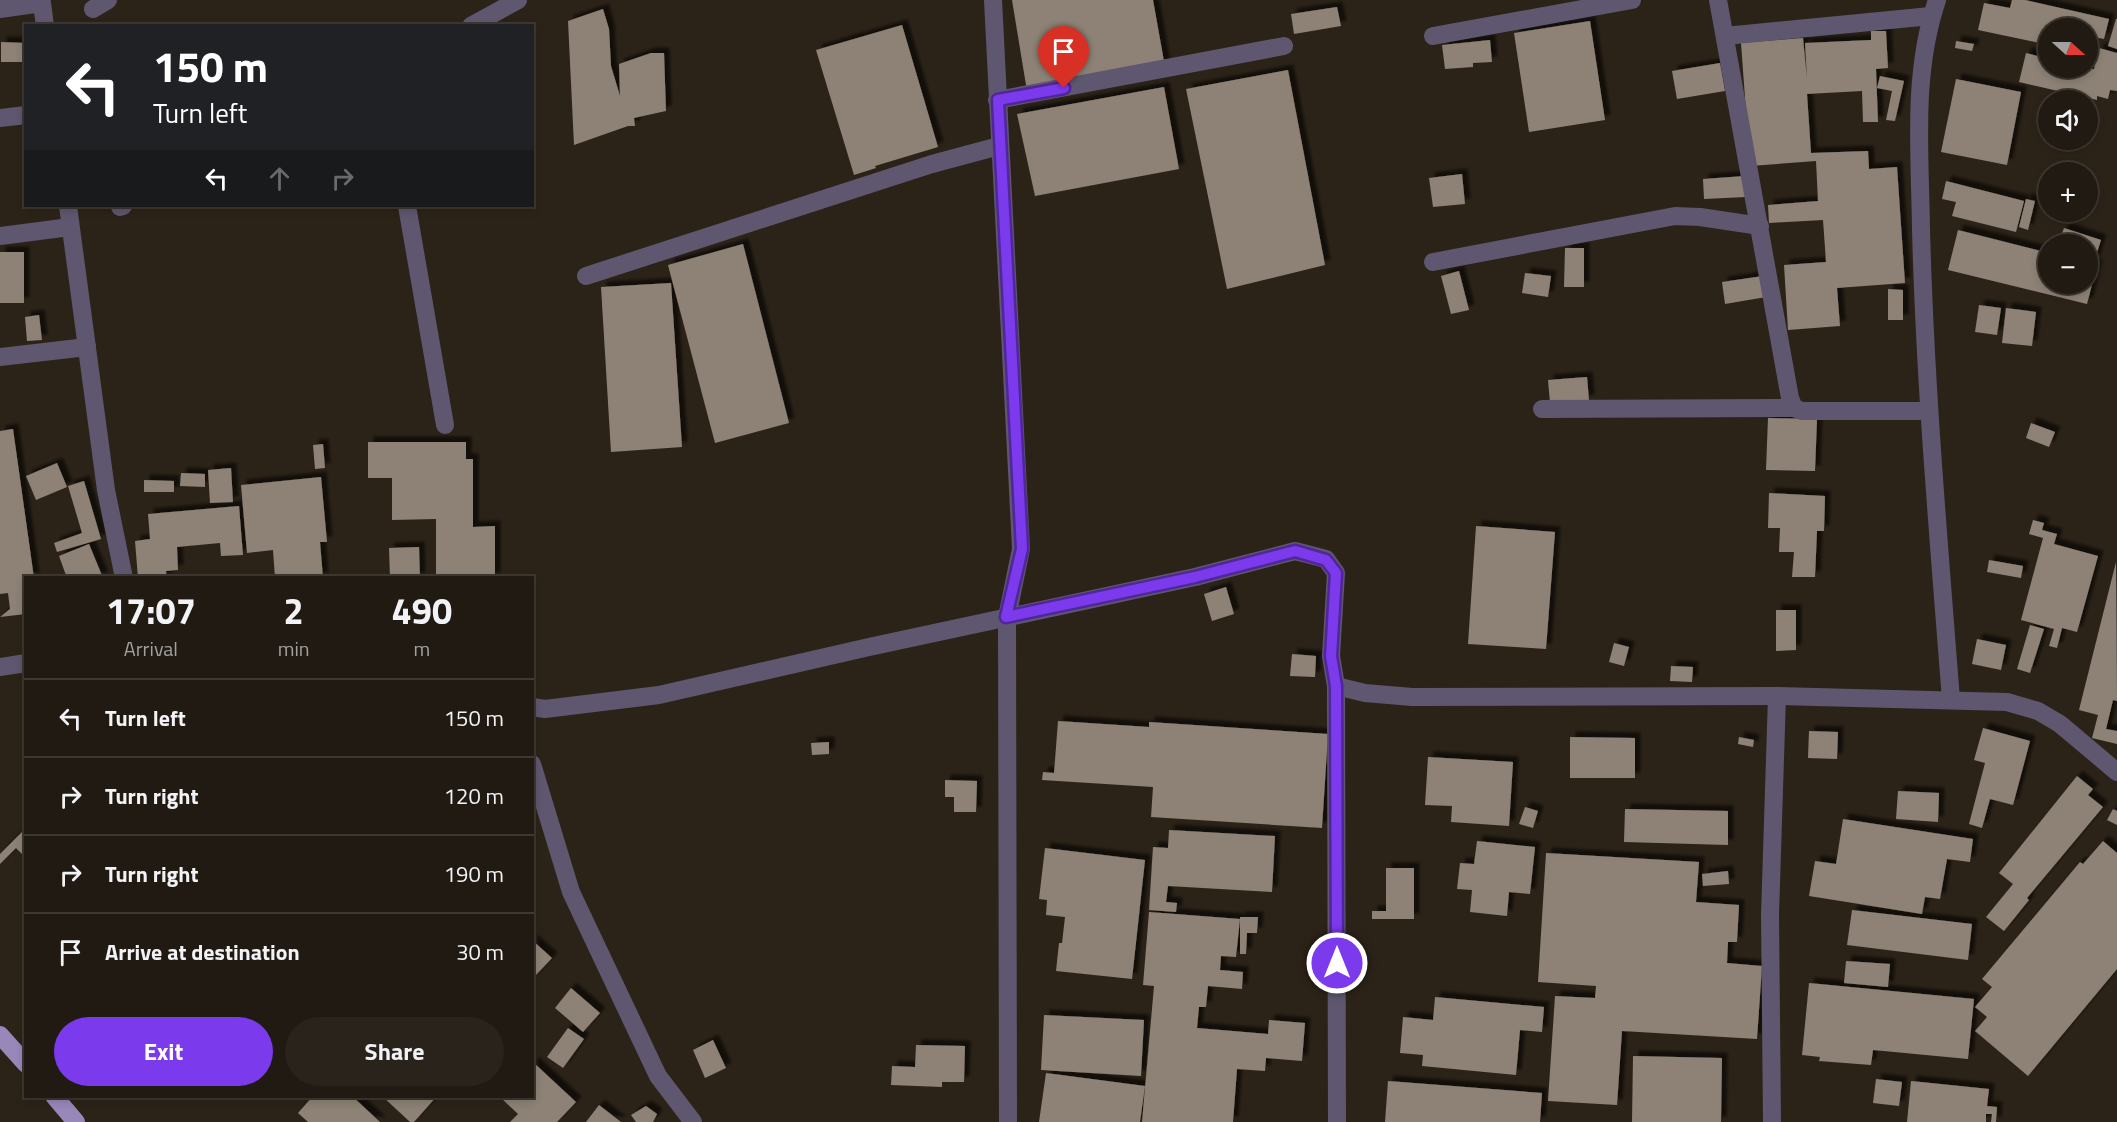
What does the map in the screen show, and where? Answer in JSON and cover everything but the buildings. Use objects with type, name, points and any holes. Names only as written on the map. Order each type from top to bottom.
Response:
[{"type":"main road","points":[[0,1035],[24,1062]]},
{"type":"main road","points":[[56,1098],[76,1122]]},
{"type":"street","points":[[475,24],[518,0]]},
{"type":"street","points":[[993,0],[1022,549],[1006,617],[1008,1122]]},
{"type":"street","points":[[1433,36],[1632,0]]},
{"type":"street","points":[[1718,0],[1790,398],[1794,408]]},
{"type":"street","points":[[0,9],[42,3],[45,24]]},
{"type":"street","points":[[1725,36],[1934,8],[1927,27],[1918,100],[1929,411],[1951,700]]},
{"type":"street","points":[[998,100],[1284,46]]},
{"type":"street","points":[[0,118],[24,115]]},
{"type":"street","points":[[586,276],[932,164],[999,146]]},
{"type":"street","points":[[68,207],[106,490],[124,576]]},
{"type":"street","points":[[407,207],[445,425]]},
{"type":"street","points":[[1433,262],[1675,216],[1700,217],[1760,226]]},
{"type":"street","points":[[0,236],[70,227]]},
{"type":"street","points":[[0,357],[87,347]]},
{"type":"street","points":[[1542,409],[1794,408],[1802,411],[1929,411]]},
{"type":"street","points":[[534,707],[545,709],[659,694],[1195,577],[1295,551],[1326,560],[1336,573],[1331,656],[1336,686],[1336,1122]]},
{"type":"street","points":[[0,667],[24,663]]},
{"type":"street","points":[[1336,686],[1365,693],[1412,697],[1777,696],[2007,702],[2038,711],[2060,724],[2117,772]]},
{"type":"street","points":[[1772,1122],[1770,915],[1777,696]]},
{"type":"street","points":[[534,771],[571,892],[658,1076],[693,1122]]},
{"type":"route","points":[[1064,88],[998,100],[1022,549],[1006,617],[1195,577],[1295,551],[1326,560],[1336,573],[1331,656],[1336,686],[1337,963]]}]
